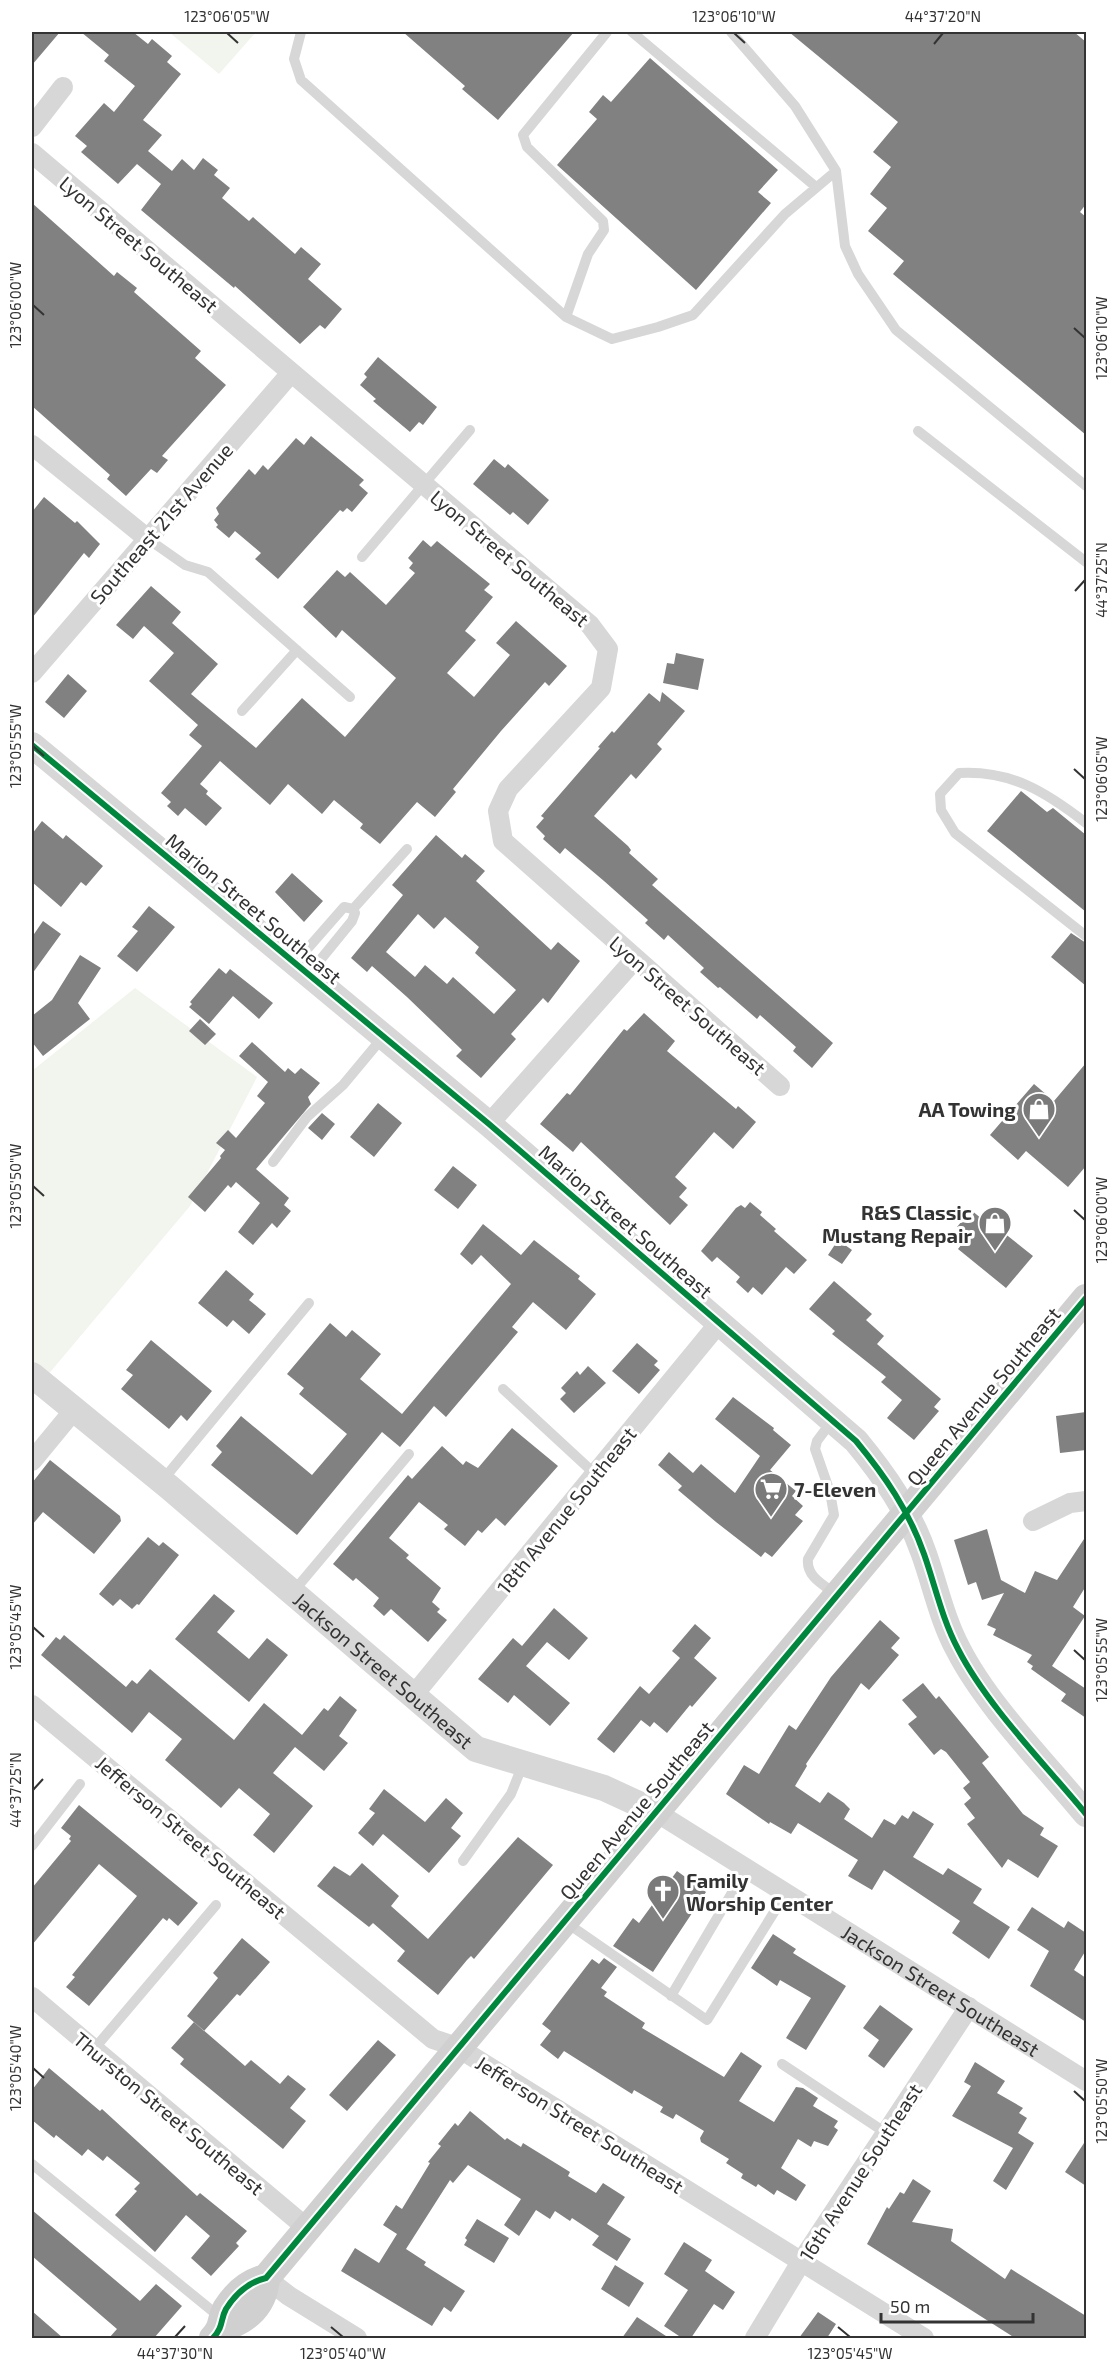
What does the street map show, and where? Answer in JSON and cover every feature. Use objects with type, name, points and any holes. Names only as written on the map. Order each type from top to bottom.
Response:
[{"type":"main road","name":"Queen Avenue Southeast","points":[[222,2328],[225,2310],[249,2282],[266,2278],[308,2229],[457,2047],[657,1812],[1086,1298]]},
{"type":"street","points":[[32,127],[63,87]]},
{"type":"street","name":"Lyon Street Southeast","points":[[32,153],[590,625],[609,649],[601,688],[508,789],[498,811],[503,841],[780,1086]]},
{"type":"street","name":"Southeast 21st Avenue","points":[[32,673],[291,373]]},
{"type":"street","points":[[32,445],[148,539]]},
{"type":"street","name":"Marion Street Southeast","points":[[32,745],[489,1124],[834,1419],[888,1479],[906,1514],[958,1649],[991,1699],[1086,1814]]},
{"type":"street","points":[[489,1124],[635,959]]},
{"type":"street","name":"18th Avenue Southeast","points":[[412,1697],[719,1323]]},
{"type":"street","name":"Jackson Street Southeast","points":[[32,1375],[162,1481],[412,1697],[476,1749],[604,1788],[657,1812],[1086,2081]]},
{"type":"street","points":[[32,1461],[74,1410]]},
{"type":"street","points":[[1033,1521],[1070,1503],[1086,1501]]},
{"type":"street","name":"Jefferson Street Southeast","points":[[32,1705],[433,2039],[457,2047],[924,2338]]},
{"type":"street","name":"Thurston Street Southeast","points":[[32,1996],[308,2229]]},
{"type":"street","name":"16th Avenue Southeast","points":[[755,2338],[801,2262],[969,2007]]},
{"type":"street","points":[[266,2278],[289,2296],[357,2338]]},
{"type":"lane","points":[[301,32],[294,59],[301,80],[566,316],[612,339],[693,315],[785,213],[836,171]]},
{"type":"lane","points":[[566,316],[588,254],[604,230],[603,221],[527,147],[523,135],[607,32]]},
{"type":"lane","points":[[632,32],[816,187]]},
{"type":"lane","points":[[731,32],[795,106],[836,171],[844,246],[858,274],[896,330],[1086,486]]},
{"type":"lane","points":[[362,557],[470,430]]},
{"type":"lane","points":[[918,431],[1086,562]]},
{"type":"lane","points":[[148,539],[185,565],[208,572],[350,696]]},
{"type":"lane","points":[[242,711],[297,650]]},
{"type":"lane","points":[[1086,823],[1028,785],[989,772],[959,773],[940,794],[941,810],[955,833],[1086,936]]},
{"type":"lane","points":[[353,909],[406,849]]},
{"type":"lane","points":[[301,969],[344,907],[353,909]]},
{"type":"lane","points":[[301,969],[352,921],[355,913],[353,909]]},
{"type":"lane","points":[[273,1162],[307,1117],[343,1085],[383,1037]]},
{"type":"lane","points":[[162,1481],[309,1303]]},
{"type":"lane","points":[[503,1389],[595,1474]]},
{"type":"lane","points":[[834,1419],[817,1441],[815,1449],[830,1492],[834,1515],[808,1559],[807,1567],[810,1574],[837,1596]]},
{"type":"lane","points":[[292,1593],[409,1454]]},
{"type":"lane","points":[[463,1861],[511,1794],[524,1764]]},
{"type":"lane","points":[[32,1846],[80,1784]]},
{"type":"lane","points":[[671,1996],[746,1869]]},
{"type":"lane","points":[[564,1921],[707,2020],[786,1893]]},
{"type":"lane","points":[[94,2049],[216,1905]]},
{"type":"lane","points":[[782,2064],[886,2133]]},
{"type":"lane","points":[[32,2164],[222,2328]]},
{"type":"shaded area","points":[[169,32],[256,32],[219,74]]},
{"type":"shaded area","points":[[135,988],[257,1077],[190,1206],[46,1377],[32,1363],[32,1071]]},
{"type":"building","points":[[32,32],[60,32],[32,65]]},
{"type":"building","points":[[81,32],[133,32],[148,44],[152,39],[172,56],[167,62],[181,74],[143,120],[162,135],[148,151],[172,171],[182,159],[194,170],[203,158],[218,170],[214,175],[230,188],[222,198],[249,221],[253,217],[295,254],[301,247],[321,264],[308,279],[342,309],[325,329],[320,325],[300,344],[235,286],[234,288],[141,210],[161,184],[137,164],[118,184],[81,152],[87,146],[75,136],[104,103],[114,112],[135,86],[104,61],[109,55]]},
{"type":"building","points":[[403,32],[574,32],[498,120],[462,89],[465,86]]},
{"type":"building","points":[[789,32],[1074,32],[1086,42],[1086,204],[1080,212],[1086,217],[1086,435],[893,274],[904,261],[868,231],[887,208],[870,194],[891,167],[873,152],[898,122]]},
{"type":"building","points":[[650,58],[778,170],[758,192],[771,203],[696,290],[557,165],[597,119],[589,112],[603,95],[611,102]]},
{"type":"building","points":[[32,203],[114,276],[117,272],[137,288],[134,292],[201,351],[195,358],[226,385],[162,456],[168,460],[157,473],[151,469],[126,496],[107,479],[110,475],[32,406]]},
{"type":"building","points":[[378,357],[437,407],[423,425],[419,422],[410,432],[373,401],[376,399],[360,385],[367,377],[364,374]]},
{"type":"building","points":[[311,436],[364,480],[359,485],[368,493],[352,512],[347,508],[343,512],[340,510],[278,579],[255,559],[261,553],[235,531],[229,538],[216,527],[218,525],[214,520],[219,514],[216,508],[249,469],[255,475],[263,465],[268,470],[296,438],[304,445]]},
{"type":"building","points":[[494,459],[505,468],[508,464],[549,500],[528,525],[513,512],[510,515],[473,484]]},
{"type":"building","points":[[44,497],[75,523],[77,521],[100,544],[89,558],[84,553],[32,618],[32,512]]},
{"type":"building","points":[[423,540],[431,547],[437,541],[490,584],[484,590],[493,597],[465,631],[476,640],[447,673],[474,697],[510,655],[496,643],[516,621],[567,666],[549,686],[545,682],[501,731],[453,789],[456,792],[435,817],[417,802],[380,844],[360,828],[363,824],[334,800],[322,814],[288,784],[270,805],[220,761],[200,784],[208,791],[206,794],[222,808],[206,826],[185,808],[178,816],[167,806],[171,802],[161,793],[202,746],[189,735],[198,725],[149,681],[174,653],[144,626],[133,639],[116,625],[151,586],[181,612],[172,623],[218,664],[191,694],[256,748],[302,698],[345,737],[396,678],[342,630],[336,638],[303,607],[337,570],[345,577],[350,572],[386,605],[415,573],[409,568],[413,563],[408,558]]},
{"type":"building","points":[[676,653],[704,659],[698,690],[663,683],[667,663],[674,664]]},
{"type":"building","points":[[68,674],[87,691],[64,718],[45,702]]},
{"type":"building","points":[[662,692],[685,711],[657,744],[662,749],[636,779],[631,774],[594,816],[628,846],[631,850],[629,853],[658,879],[652,885],[833,1043],[812,1068],[793,1051],[796,1047],[760,1015],[757,1019],[720,987],[718,988],[700,972],[704,968],[668,935],[664,940],[645,923],[648,920],[604,881],[565,848],[560,854],[543,839],[545,836],[536,827],[544,818],[541,816],[612,731],[614,733],[649,693],[660,702]]},
{"type":"building","points":[[1021,791],[1047,812],[1053,808],[1086,835],[1086,912],[987,831]]},
{"type":"building","points":[[42,821],[63,839],[66,835],[103,866],[86,886],[81,882],[61,907],[32,882],[32,834]]},
{"type":"building","points":[[436,835],[462,858],[465,854],[485,871],[476,881],[551,950],[558,942],[580,961],[548,1003],[543,998],[511,1034],[516,1039],[481,1078],[456,1056],[462,1050],[407,997],[372,966],[367,972],[351,958],[403,895],[392,885]],"holes":[[[418,914],[434,929],[445,917],[479,947],[475,953],[516,990],[494,1014],[453,977],[447,984],[425,965],[415,977],[386,952]]]},
{"type":"building","points":[[292,873],[323,901],[304,922],[275,892]]},
{"type":"building","points":[[149,906],[175,927],[137,972],[117,956],[138,931],[132,927]]},
{"type":"building","points":[[43,921],[61,934],[32,974],[32,937]]},
{"type":"building","points":[[1071,933],[1086,943],[1086,986],[1051,957]]},
{"type":"building","points":[[80,955],[101,968],[78,1003],[90,1019],[43,1056],[32,1042],[32,1016],[52,1000]]},
{"type":"building","points":[[219,968],[226,974],[230,969],[273,1003],[259,1019],[233,996],[209,1024],[189,1007],[192,1004],[190,1002]]},
{"type":"building","points":[[644,1013],[675,1041],[667,1051],[736,1109],[738,1106],[756,1122],[733,1149],[714,1132],[675,1177],[687,1188],[679,1197],[688,1205],[670,1225],[581,1142],[573,1152],[540,1124],[567,1093],[570,1095],[624,1029],[627,1031]]},
{"type":"building","points":[[200,1019],[216,1034],[205,1045],[189,1031]]},
{"type":"building","points":[[252,1042],[285,1072],[288,1068],[295,1074],[301,1068],[320,1083],[308,1097],[311,1104],[256,1169],[289,1198],[284,1205],[291,1211],[277,1228],[272,1223],[253,1245],[238,1232],[260,1203],[236,1182],[231,1188],[228,1185],[205,1212],[188,1197],[221,1158],[225,1150],[216,1143],[228,1130],[236,1138],[265,1103],[257,1096],[268,1082],[239,1056]]},
{"type":"building","name":"AA Towing","points":[[1086,1063],[1086,1166],[1068,1187],[1026,1151],[1018,1160],[990,1135],[1034,1084],[1054,1101]]},
{"type":"building","points":[[378,1103],[402,1123],[374,1157],[350,1137]]},
{"type":"building","points":[[322,1113],[335,1124],[322,1140],[308,1128]]},
{"type":"building","points":[[453,1166],[477,1185],[458,1209],[434,1190]]},
{"type":"building","points":[[750,1202],[762,1212],[760,1215],[776,1229],[774,1231],[807,1260],[794,1274],[786,1267],[762,1295],[753,1287],[748,1293],[736,1282],[740,1277],[717,1257],[712,1262],[701,1251],[736,1208],[741,1205],[745,1208]]},
{"type":"building","name":"R&S Classic Mustang Repair","points":[[971,1210],[982,1219],[984,1217],[1033,1256],[1006,1288],[958,1249],[968,1236],[957,1227]]},
{"type":"building","points":[[483,1224],[521,1255],[534,1240],[580,1276],[578,1279],[596,1294],[566,1330],[533,1302],[512,1327],[518,1332],[446,1417],[434,1406],[400,1447],[382,1432],[297,1535],[211,1465],[222,1452],[216,1446],[241,1416],[312,1475],[347,1434],[299,1394],[304,1388],[287,1374],[330,1323],[346,1337],[352,1330],[381,1354],[360,1379],[402,1414],[511,1284],[481,1255],[472,1265],[460,1254]]},
{"type":"building","points":[[838,1240],[852,1250],[842,1264],[828,1255]]},
{"type":"building","points":[[226,1270],[254,1294],[249,1300],[266,1314],[249,1334],[233,1320],[227,1327],[198,1303]]},
{"type":"building","points":[[834,1281],[872,1314],[866,1320],[884,1336],[877,1344],[941,1399],[934,1407],[939,1411],[914,1440],[887,1418],[902,1400],[881,1382],[886,1377],[832,1334],[835,1331],[809,1309]]},
{"type":"building","points":[[151,1340],[212,1391],[187,1421],[181,1415],[169,1429],[121,1389],[133,1375],[126,1370]]},
{"type":"building","points":[[637,1343],[658,1361],[654,1365],[660,1370],[639,1394],[612,1371]]},
{"type":"building","points":[[588,1366],[606,1383],[574,1413],[560,1399],[566,1393],[561,1388],[577,1371],[580,1375]]},
{"type":"building","points":[[733,1397],[774,1428],[773,1430],[791,1445],[770,1470],[796,1491],[792,1496],[803,1506],[795,1515],[803,1521],[772,1557],[765,1552],[761,1557],[716,1522],[678,1490],[682,1486],[658,1465],[669,1452],[693,1473],[701,1464],[735,1493],[760,1456],[715,1419]]},
{"type":"building","points":[[1086,1412],[1086,1450],[1060,1453],[1056,1416]]},
{"type":"building","points":[[512,1428],[558,1466],[505,1526],[496,1518],[482,1533],[478,1530],[465,1546],[444,1529],[448,1525],[419,1502],[389,1538],[409,1555],[406,1558],[441,1588],[432,1602],[440,1609],[437,1612],[447,1620],[428,1642],[391,1609],[384,1616],[373,1606],[379,1598],[356,1578],[353,1581],[333,1564],[408,1475],[412,1479],[442,1446],[463,1465],[466,1461],[478,1468]]},
{"type":"building","points":[[50,1460],[120,1516],[121,1521],[94,1554],[43,1512],[32,1525],[32,1483]]},
{"type":"building","points":[[987,1529],[1001,1580],[1025,1593],[1035,1571],[1057,1580],[1086,1536],[1086,1586],[1073,1607],[1085,1616],[1052,1666],[1086,1689],[1086,1718],[1061,1701],[1066,1694],[1031,1669],[1033,1666],[1027,1662],[1032,1655],[993,1635],[996,1629],[987,1625],[1004,1593],[982,1600],[976,1582],[968,1585],[954,1540]]},
{"type":"building","points":[[148,1537],[159,1546],[163,1542],[179,1555],[139,1605],[137,1604],[132,1609],[120,1599],[113,1606],[99,1594]]},
{"type":"building","points":[[214,1594],[235,1611],[217,1632],[249,1659],[267,1638],[288,1655],[249,1702],[175,1639]]},
{"type":"building","points":[[554,1608],[588,1638],[569,1660],[547,1642],[526,1666],[570,1703],[550,1726],[514,1695],[508,1703],[478,1679],[513,1638],[522,1646]]},
{"type":"building","points":[[880,1620],[900,1638],[891,1648],[899,1655],[869,1690],[861,1683],[806,1764],[795,1786],[820,1803],[828,1792],[850,1809],[844,1819],[872,1838],[884,1819],[895,1825],[902,1815],[908,1819],[913,1811],[934,1824],[913,1857],[943,1875],[948,1868],[982,1889],[973,1903],[1010,1927],[989,1959],[952,1933],[960,1921],[884,1870],[872,1890],[848,1876],[858,1860],[798,1823],[791,1834],[770,1822],[769,1824],[726,1794],[744,1765],[759,1774],[789,1725],[796,1730],[831,1677]]},
{"type":"building","points":[[695,1624],[711,1638],[694,1658],[717,1678],[692,1707],[690,1705],[667,1733],[654,1722],[650,1727],[641,1720],[614,1753],[597,1739],[640,1686],[649,1694],[680,1658],[672,1651]]},
{"type":"building","points":[[64,1635],[126,1687],[132,1680],[137,1684],[150,1669],[234,1740],[264,1703],[302,1735],[324,1708],[328,1711],[340,1696],[357,1710],[339,1736],[348,1743],[324,1771],[295,1747],[273,1773],[313,1806],[274,1853],[253,1835],[270,1814],[239,1788],[221,1808],[165,1760],[182,1739],[149,1712],[132,1733],[41,1655],[56,1637],[60,1640]]},
{"type":"building","points":[[923,1683],[936,1699],[939,1696],[989,1757],[982,1763],[1023,1814],[1044,1828],[1040,1835],[1058,1846],[1038,1878],[1008,1859],[1002,1868],[967,1824],[975,1818],[964,1804],[971,1798],[963,1788],[970,1782],[946,1752],[941,1749],[934,1755],[908,1724],[917,1717],[902,1700]]},
{"type":"building","points":[[384,1789],[425,1822],[446,1798],[463,1813],[451,1828],[461,1836],[429,1873],[383,1834],[373,1846],[358,1833],[375,1813],[369,1809]]},
{"type":"building","points":[[79,1805],[198,1903],[178,1926],[169,1918],[167,1921],[163,1918],[89,2006],[66,1987],[75,1977],[72,1975],[137,1896],[99,1864],[32,1945],[32,1888],[71,1841],[69,1839],[71,1836],[61,1828]]},
{"type":"building","points":[[518,1837],[553,1865],[474,1959],[471,1956],[467,1960],[438,1995],[397,1961],[405,1951],[373,1923],[369,1927],[317,1886],[334,1866],[350,1876],[362,1863],[399,1896],[391,1906],[428,1939]]},
{"type":"building","name":"Family Worship Center","points":[[677,1871],[706,1892],[653,1972],[613,1946],[633,1918],[639,1923]]},
{"type":"building","points":[[1032,1907],[1064,1928],[1068,1921],[1086,1933],[1086,1950],[1074,1970],[1086,1978],[1086,2022],[1030,1986],[1049,1951],[1017,1930]]},
{"type":"building","points":[[773,1934],[796,1949],[793,1953],[846,1986],[806,2050],[786,2038],[811,1998],[780,1980],[777,1986],[751,1968]]},
{"type":"building","points":[[242,1938],[270,1962],[240,1996],[237,1994],[204,2031],[187,2016],[218,1978],[213,1973]]},
{"type":"building","points":[[604,1958],[617,1967],[601,1988],[607,1992],[604,1996],[645,2023],[642,2028],[724,2077],[741,2052],[762,2066],[739,2101],[774,2122],[796,2087],[803,2088],[818,2098],[813,2106],[838,2121],[834,2127],[838,2130],[828,2146],[814,2141],[811,2147],[798,2139],[781,2168],[806,2185],[796,2201],[777,2190],[774,2195],[758,2184],[756,2187],[741,2178],[743,2174],[726,2163],[729,2159],[701,2142],[700,2138],[704,2131],[676,2114],[673,2119],[660,2112],[663,2107],[634,2090],[632,2094],[564,2051],[558,2059],[540,2045],[551,2031],[542,2024],[592,1959],[599,1964]]},
{"type":"building","points":[[880,2005],[913,2029],[884,2068],[868,2056],[879,2040],[863,2028]]},
{"type":"building","points":[[194,2022],[245,2066],[251,2060],[280,2084],[288,2075],[306,2089],[290,2108],[306,2121],[283,2149],[180,2064],[184,2059],[171,2048]]},
{"type":"building","points":[[378,2040],[396,2055],[347,2111],[329,2095]]},
{"type":"building","points":[[975,2062],[1005,2081],[997,2093],[1023,2108],[1019,2113],[1027,2118],[1018,2133],[1034,2143],[1006,2190],[993,2181],[1013,2148],[952,2116],[971,2086],[964,2082]]},
{"type":"building","points":[[49,2068],[100,2111],[102,2109],[197,2196],[200,2193],[247,2231],[236,2243],[239,2246],[211,2276],[191,2258],[210,2236],[186,2215],[155,2252],[115,2215],[137,2191],[134,2189],[140,2183],[107,2156],[103,2161],[88,2149],[82,2156],[56,2135],[54,2138],[32,2120],[32,2090]]},
{"type":"building","points":[[470,2111],[505,2140],[507,2138],[521,2147],[523,2143],[570,2172],[568,2176],[596,2193],[603,2183],[625,2197],[607,2224],[631,2239],[617,2261],[592,2245],[599,2236],[572,2218],[570,2221],[555,2211],[550,2219],[536,2210],[519,2236],[504,2225],[521,2199],[468,2165],[453,2183],[450,2180],[406,2249],[426,2262],[424,2265],[465,2291],[451,2312],[444,2307],[432,2326],[341,2271],[355,2248],[379,2263],[397,2234],[383,2225],[396,2205],[402,2209],[430,2163],[428,2162],[441,2146],[438,2144],[455,2123],[458,2126]]},
{"type":"building","points":[[1086,2140],[1086,2186],[1065,2172]]},
{"type":"building","points":[[913,2179],[931,2191],[912,2222],[953,2229],[951,2241],[1005,2279],[1011,2269],[1086,2316],[1086,2338],[1015,2338],[867,2244],[887,2207],[889,2209],[900,2192],[904,2194]]},
{"type":"building","points":[[32,2210],[140,2301],[156,2284],[182,2306],[154,2338],[109,2338],[117,2329],[32,2256]]},
{"type":"building","points":[[477,2219],[509,2238],[494,2263],[464,2245],[467,2240],[465,2238]]},
{"type":"building","points":[[684,2242],[712,2260],[705,2271],[735,2292],[723,2310],[714,2304],[691,2338],[682,2338],[664,2326],[688,2290],[664,2274]]},
{"type":"building","points":[[615,2265],[644,2283],[629,2307],[601,2289]]},
{"type":"building","points":[[32,2311],[63,2338],[32,2338]]},
{"type":"building","points":[[818,2312],[836,2324],[827,2338],[799,2338]]},
{"type":"building","points":[[637,2317],[669,2338],[622,2338]]},
{"type":"cycle path","points":[[32,745],[489,1124],[856,1441],[877,1467],[911,1523],[924,1554],[947,1626],[970,1670],[1000,1713],[1086,1814]]},
{"type":"cycle path","points":[[213,2338],[219,2330],[226,2309],[234,2298],[249,2285],[266,2278],[1086,1298]]},
{"type":"place","name":"AA Towing","points":[[1039,1138]]},
{"type":"place","name":"R&S Classic Mustang Repair","points":[[995,1252]]},
{"type":"place","name":"7-Eleven","points":[[771,1518]]},
{"type":"place","name":"Family Worship Center","points":[[663,1920]]}]
